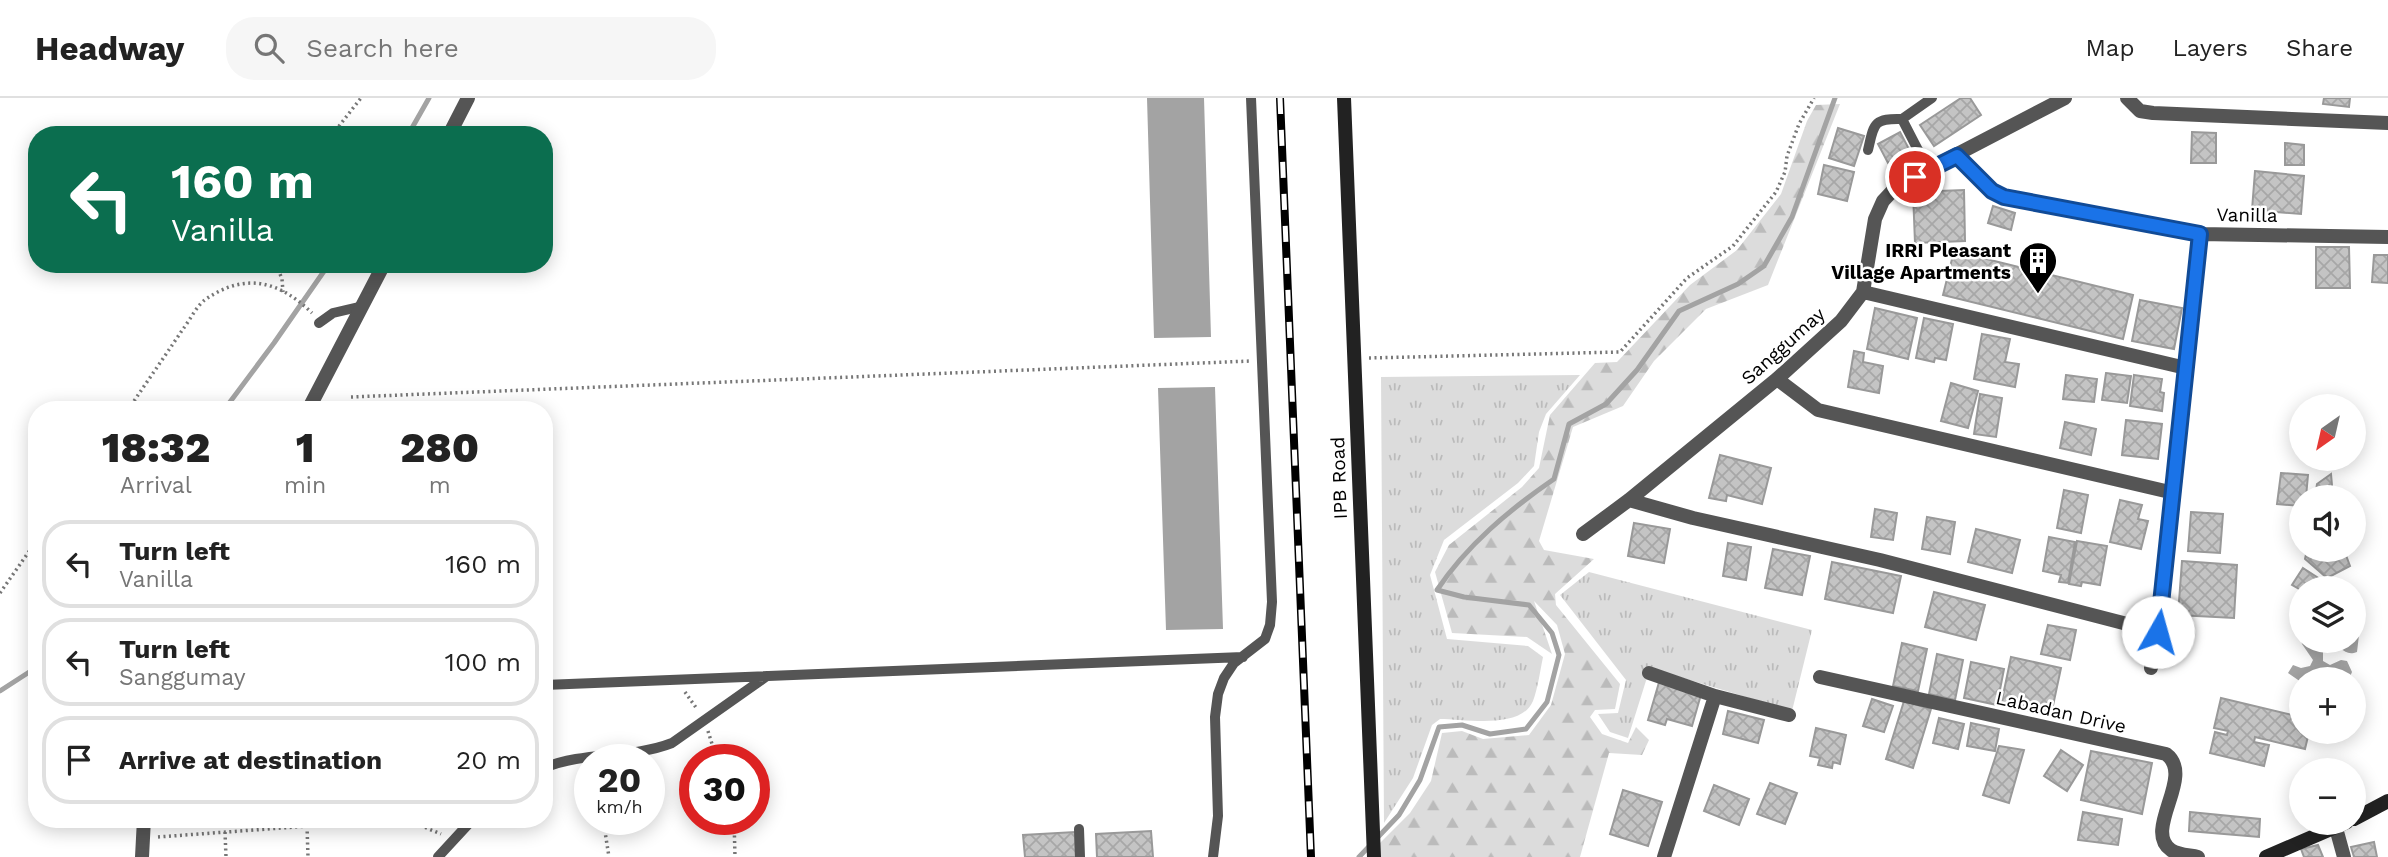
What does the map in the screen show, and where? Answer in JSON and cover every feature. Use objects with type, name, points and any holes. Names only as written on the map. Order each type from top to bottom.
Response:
[{"type":"street","points":[[454,126],[468,98]]},
{"type":"street","name":"IPB Road","points":[[1344,98],[1374,857]]},
{"type":"street","name":"Sanggumay","points":[[1583,534],[1629,500],[1777,379],[1841,321],[1863,292],[1875,219],[1883,201],[1898,185],[2065,98]]},
{"type":"street","points":[[2127,98],[2140,111],[2153,113],[2388,123]]},
{"type":"street","name":"Vanilla","points":[[1957,156],[1992,191],[2004,197],[2200,234],[2388,237]]},
{"type":"street","points":[[2151,668],[2158,632],[2174,493],[2200,234]]},
{"type":"street","points":[[313,401],[380,273]]},
{"type":"street","points":[[1863,292],[2186,368]]},
{"type":"street","points":[[1777,379],[1818,410],[2174,493]]},
{"type":"street","points":[[1629,500],[1693,518],[1880,560],[2158,632]]},
{"type":"street","points":[[1649,673],[1716,696],[1789,715]]},
{"type":"street","name":"Labadan Drive","points":[[1820,677],[2166,754],[2173,760],[2177,772],[2163,827],[2165,843],[2172,851],[2198,857]]},
{"type":"street","points":[[1664,857],[1716,696]]},
{"type":"street","points":[[2366,813],[2388,801]]},
{"type":"street","points":[[142,857],[143,828]]},
{"type":"street","points":[[2266,857],[2318,835]]},
{"type":"street","points":[[2342,835],[2344,857]]},
{"type":"lane","points":[[1213,857],[1218,816],[1214,717],[1218,694],[1234,663],[1265,639],[1270,625],[1272,602],[1251,98]]},
{"type":"lane","points":[[1868,150],[1874,124],[1878,121],[1902,119],[1932,98]]},
{"type":"lane","points":[[1902,119],[1918,150],[1932,168]]},
{"type":"lane","points":[[317,320],[363,306]]},
{"type":"lane","points":[[553,685],[1242,657]]},
{"type":"lane","points":[[553,766],[593,756],[655,750],[672,743],[767,676]]},
{"type":"lane","points":[[438,857],[464,828]]},
{"type":"lane","points":[[1079,829],[1080,857]]},
{"type":"path","points":[[339,126],[361,98]]},
{"type":"path","points":[[1353,358],[1620,352],[1687,278],[1733,246],[1776,192],[1785,172],[1787,156],[1799,124],[1814,98]]},
{"type":"path","points":[[280,273],[283,293]]},
{"type":"path","points":[[134,401],[204,300],[229,288],[249,282],[265,282],[300,302],[317,320]]},
{"type":"path","points":[[351,397],[1260,361]]},
{"type":"path","points":[[0,593],[28,553]]},
{"type":"path","points":[[142,838],[280,828]]},
{"type":"path","points":[[307,828],[308,857]]},
{"type":"path","points":[[427,828],[454,839]]},
{"type":"path","points":[[225,832],[226,857]]},
{"type":"path","points":[[606,835],[609,857]]},
{"type":"path","points":[[734,835],[735,857]]},
{"type":"green space","points":[[1840,104],[1768,285],[1706,309],[1654,361],[1623,406],[1573,427],[1539,541],[1544,550],[1594,559],[1555,594],[1556,605],[1620,684],[1615,709],[1595,710],[1590,717],[1602,734],[1628,743],[1636,727],[1649,740],[1642,755],[1609,753],[1580,857],[1378,857],[1377,846],[1410,813],[1431,781],[1442,733],[1462,731],[1483,739],[1529,735],[1551,705],[1565,654],[1557,625],[1534,601],[1552,654],[1527,637],[1452,633],[1435,572],[1449,545],[1522,487],[1539,468],[1550,415],[1595,363],[1617,362],[1690,285],[1737,250],[1781,194],[1807,121],[1816,105]]},
{"type":"green space","points":[[1580,375],[1546,414],[1539,432],[1534,466],[1518,483],[1444,540],[1430,575],[1447,639],[1528,646],[1543,657],[1533,701],[1527,710],[1505,719],[1440,719],[1432,725],[1413,778],[1384,823],[1381,377]]},
{"type":"green space","points":[[1589,572],[1812,630],[1792,711],[1650,668],[1628,738],[1610,732],[1598,714],[1618,713],[1626,680],[1560,595]]},
{"type":"shaded area","points":[[1147,98],[1204,98],[1211,337],[1154,338]]},
{"type":"shaded area","points":[[1215,387],[1223,629],[1166,630],[1158,388]]},
{"type":"shaded area","points":[[2308,653],[2323,653],[2323,661],[2330,665],[2341,660],[2347,661],[2350,667],[2306,667],[2310,666],[2313,660]]},
{"type":"building","points":[[1961,98],[1970,98],[1981,115],[1934,146],[1920,125]]},
{"type":"building","points":[[2324,98],[2350,98],[2349,107],[2323,104]]},
{"type":"building","points":[[1838,128],[1864,136],[1854,166],[1829,158]]},
{"type":"building","points":[[1900,132],[1910,151],[1888,163],[1878,144]]},
{"type":"building","points":[[2192,132],[2216,133],[2216,163],[2191,163]]},
{"type":"building","points":[[2285,143],[2304,145],[2304,165],[2285,165]]},
{"type":"building","points":[[1824,165],[1854,172],[1847,201],[1818,194]]},
{"type":"building","points":[[2255,171],[2304,176],[2301,214],[2252,210]]},
{"type":"building","points":[[1964,190],[1965,241],[1915,243],[1913,192]]},
{"type":"building","points":[[1993,206],[2015,213],[2011,230],[1988,223]]},
{"type":"building","points":[[2316,247],[2349,247],[2350,288],[2316,288]]},
{"type":"building","name":"IRRI Pleasant Village Apartments","points":[[1954,251],[2133,295],[2123,339],[1943,295]]},
{"type":"building","points":[[2374,255],[2388,255],[2388,283],[2372,282]]},
{"type":"building","points":[[2140,300],[2182,308],[2174,349],[2132,341]]},
{"type":"building","points":[[1875,308],[1917,318],[1908,359],[1867,349]]},
{"type":"building","points":[[1924,318],[1953,324],[1946,360],[1935,358],[1934,362],[1916,358]]},
{"type":"building","points":[[1982,334],[2010,339],[2005,362],[2019,364],[2015,387],[1974,379]]},
{"type":"building","points":[[1854,351],[1864,353],[1863,362],[1883,366],[1879,393],[1848,387]]},
{"type":"building","points":[[2106,373],[2131,376],[2127,403],[2102,400]]},
{"type":"building","points":[[2066,375],[2097,379],[2094,402],[2063,399]]},
{"type":"building","points":[[2134,375],[2162,379],[2162,411],[2130,406]]},
{"type":"building","points":[[1951,383],[1978,391],[1968,428],[1941,421]]},
{"type":"building","points":[[1980,394],[2002,398],[1996,437],[1974,434]]},
{"type":"building","points":[[2126,420],[2162,424],[2158,459],[2122,455]]},
{"type":"building","points":[[2065,422],[2096,429],[2091,455],[2060,448]]},
{"type":"building","points":[[1720,455],[1771,468],[1762,504],[1727,495],[1726,501],[1709,498]]},
{"type":"building","points":[[2281,473],[2308,475],[2307,485],[2289,485],[2289,505],[2277,504]]},
{"type":"building","points":[[2331,474],[2332,485],[2317,484]]},
{"type":"building","points":[[2064,490],[2088,495],[2081,533],[2057,528]]},
{"type":"building","points":[[2120,500],[2142,505],[2138,519],[2148,521],[2141,549],[2110,542]]},
{"type":"building","points":[[1875,509],[1897,513],[1893,540],[1871,537]]},
{"type":"building","points":[[2191,512],[2223,514],[2220,553],[2188,551]]},
{"type":"building","points":[[1927,517],[1955,522],[1950,554],[1922,549]]},
{"type":"building","points":[[1634,523],[1670,529],[1664,563],[1628,556]]},
{"type":"building","points":[[1976,529],[2020,540],[2012,573],[1968,562]]},
{"type":"building","points":[[2049,537],[2075,542],[2068,583],[2059,582],[2061,575],[2043,571]]},
{"type":"building","points":[[2077,541],[2107,546],[2100,585],[2082,582],[2081,586],[2069,584]]},
{"type":"building","points":[[1728,543],[1751,547],[1746,580],[1723,576]]},
{"type":"building","points":[[1773,549],[1810,556],[1802,595],[1765,588]]},
{"type":"building","points":[[2182,561],[2237,565],[2234,618],[2178,615]]},
{"type":"building","points":[[1832,562],[1901,576],[1893,613],[1825,599]]},
{"type":"building","points":[[2308,562],[2348,562],[2350,566],[2331,576],[2325,576]]},
{"type":"building","points":[[2303,568],[2315,576],[2298,576]]},
{"type":"building","points":[[1934,592],[1985,605],[1976,640],[1925,627]]},
{"type":"building","points":[[2048,625],[2076,630],[2070,660],[2041,654]]},
{"type":"building","points":[[1902,643],[1927,649],[1918,691],[1893,686]]},
{"type":"building","points":[[1937,654],[1963,660],[1955,700],[1929,694]]},
{"type":"building","points":[[2011,657],[2061,668],[2051,715],[2001,705]]},
{"type":"building","points":[[1971,662],[2004,669],[1997,705],[1964,698]]},
{"type":"building","points":[[1660,679],[1702,691],[1692,726],[1667,719],[1665,725],[1648,720]]},
{"type":"building","points":[[2221,698],[2289,714],[2289,744],[2306,744],[2305,749],[2255,737],[2254,742],[2269,745],[2264,766],[2210,753],[2215,732],[2227,735],[2228,731],[2214,728]]},
{"type":"building","points":[[1872,699],[1893,706],[1884,732],[1863,726]]},
{"type":"building","points":[[1904,701],[1931,709],[1913,768],[1886,759]]},
{"type":"building","points":[[1728,711],[1764,720],[1758,743],[1723,734]]},
{"type":"building","points":[[1939,718],[1964,724],[1958,749],[1933,743]]},
{"type":"building","points":[[1971,723],[1999,729],[1995,751],[1967,746]]},
{"type":"building","points":[[1816,728],[1846,735],[1840,764],[1833,762],[1832,768],[1818,765],[1820,758],[1810,756]]},
{"type":"building","points":[[1999,746],[2024,750],[2009,803],[1983,795]]},
{"type":"building","points":[[2061,750],[2083,765],[2067,791],[2044,776]]},
{"type":"building","points":[[2091,751],[2152,763],[2142,814],[2081,800]]},
{"type":"building","points":[[1770,783],[1797,793],[1785,824],[1757,814]]},
{"type":"building","points":[[1714,785],[1749,799],[1739,825],[1704,811]]},
{"type":"building","points":[[1623,790],[1662,802],[1648,846],[1610,834]]},
{"type":"building","points":[[2083,812],[2122,819],[2118,845],[2078,840]]},
{"type":"building","points":[[2190,812],[2260,819],[2259,837],[2189,831]]},
{"type":"building","points":[[1151,831],[1153,857],[1097,857],[1096,834]]},
{"type":"building","points":[[1075,832],[1076,857],[1025,857],[1023,835]]},
{"type":"building","points":[[2374,842],[2377,857],[2354,857],[2351,847]]},
{"type":"building","points":[[2318,845],[2323,857],[2304,857],[2301,849]]},
{"type":"waterway","points":[[413,126],[429,98]]},
{"type":"waterway","points":[[1359,857],[1399,815],[1420,780],[1439,727],[1462,725],[1490,734],[1526,729],[1547,702],[1559,655],[1552,633],[1529,605],[1464,597],[1437,590],[1475,543],[1521,503],[1554,479],[1569,424],[1606,404],[1637,370],[1679,311],[1738,284],[1764,266],[1792,217],[1835,98]]},
{"type":"waterway","points":[[231,401],[323,273]]},
{"type":"waterway","points":[[0,691],[28,673]]},
{"type":"railway","points":[[1280,98],[1311,857]]},
{"type":"place","name":"IRRI Pleasant Village Apartments","points":[[2038,295]]},
{"type":"route","points":[[1915,177],[1957,156],[1981,182],[2004,197],[2200,234],[2158,632]]}]
